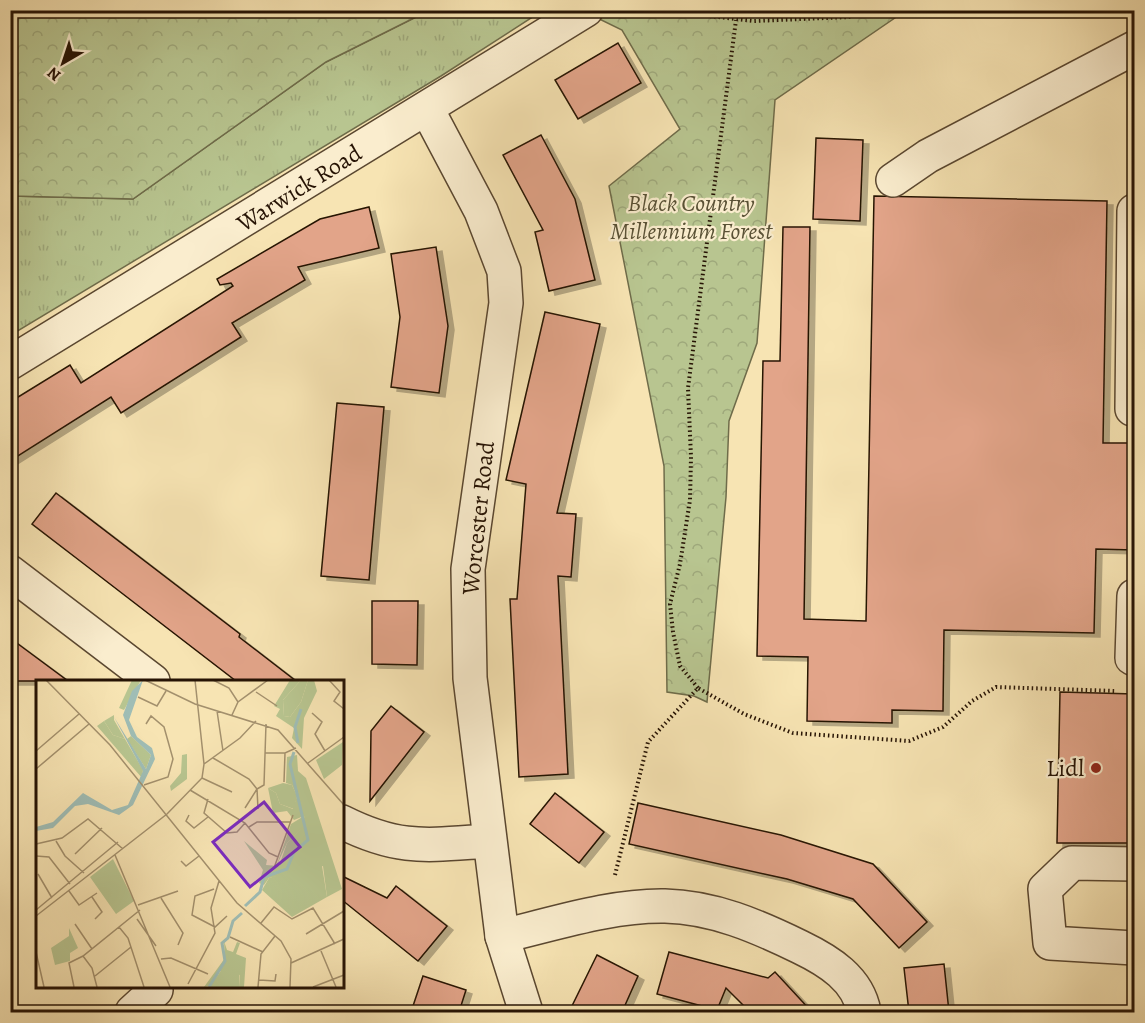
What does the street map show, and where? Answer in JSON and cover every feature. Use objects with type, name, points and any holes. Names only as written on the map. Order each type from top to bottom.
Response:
[{"type":"street","name":"Warwick Road","points":[[10,363],[586,10]]},
{"type":"street","points":[[893,180],[928,156],[1134,48]]},
{"type":"street","name":"Worcester Road","points":[[427,109],[481,211],[504,271],[506,303],[468,569],[470,678],[502,936],[526,1012]]},
{"type":"street","points":[[1132,409],[1134,211]]},
{"type":"street","points":[[10,572],[152,680]]},
{"type":"street","points":[[1134,596],[1132,658],[1134,658]]},
{"type":"street","points":[[344,823],[374,838],[416,846],[489,841]]},
{"type":"street","points":[[1134,864],[1072,863],[1046,889],[1050,943],[1134,948]]},
{"type":"street","points":[[502,936],[605,913],[664,906],[709,912],[758,927],[816,954],[847,977],[861,995],[864,1012]]},
{"type":"street","points":[[132,1012],[156,990]]},
{"type":"path","points":[[656,10],[754,21],[849,17],[858,10]]},
{"type":"path","points":[[736,20],[688,388],[692,457],[690,500],[680,564],[670,604],[680,666],[698,688],[744,714],[793,734],[909,741],[943,727],[972,701],[996,687],[1123,691]]},
{"type":"path","points":[[605,913],[648,742],[698,688]]},
{"type":"green space","points":[[11,10],[428,11],[326,62],[133,199],[11,196]]},
{"type":"green space","points":[[428,11],[542,11],[441,76],[11,335],[11,196],[133,199],[326,62]]},
{"type":"green space","name":"Black Country Millennium Forest","points":[[583,11],[905,11],[775,100],[757,343],[729,421],[726,497],[707,702],[694,696],[667,692],[664,466],[609,186],[680,129],[622,30]]},
{"type":"building","points":[[618,43],[641,83],[578,119],[555,80]]},
{"type":"building","points":[[541,135],[575,199],[595,280],[549,291],[535,232],[543,230],[503,155]]},
{"type":"building","points":[[816,138],[863,140],[860,221],[813,219]]},
{"type":"building","points":[[874,196],[1107,201],[1103,443],[1134,443],[1134,550],[1096,549],[1094,633],[944,630],[943,711],[892,710],[892,723],[807,721],[808,657],[757,656],[763,361],[780,361],[783,227],[810,227],[804,619],[866,621]]},
{"type":"building","points":[[369,207],[379,248],[298,267],[305,280],[232,323],[241,337],[121,413],[111,397],[10,461],[10,402],[70,365],[81,383],[233,286],[231,283],[220,285],[217,279],[320,219]]},
{"type":"building","points":[[436,247],[448,326],[439,393],[391,387],[400,317],[391,254]]},
{"type":"building","points":[[545,312],[600,324],[557,513],[576,514],[571,577],[558,576],[568,774],[519,777],[510,599],[517,599],[526,484],[506,480]]},
{"type":"building","points":[[337,403],[384,407],[369,580],[321,576]]},
{"type":"building","points":[[56,493],[240,634],[239,637],[295,680],[235,680],[32,524]]},
{"type":"building","points":[[372,601],[418,601],[417,665],[372,664]]},
{"type":"building","points":[[10,638],[67,680],[36,680],[10,681]]},
{"type":"building","name":"Lidl","points":[[1060,692],[1134,694],[1134,843],[1057,843]]},
{"type":"building","points":[[391,706],[424,732],[370,801],[371,731]]},
{"type":"building","points":[[555,793],[604,832],[579,863],[530,824]]},
{"type":"building","points":[[638,803],[781,835],[873,864],[927,922],[899,948],[853,899],[787,879],[629,844]]},
{"type":"building","points":[[344,877],[387,898],[396,886],[447,926],[418,961],[344,902]]},
{"type":"building","points":[[669,952],[768,978],[775,972],[812,1012],[750,1012],[726,988],[717,1010],[657,994]]},
{"type":"building","points":[[597,955],[638,976],[622,1012],[569,1012]]},
{"type":"building","points":[[944,964],[949,1012],[909,1012],[904,968]]},
{"type":"building","points":[[423,976],[466,990],[459,1012],[411,1012]]},
{"type":"place","name":"Lidl","points":[[1096,768]]}]
